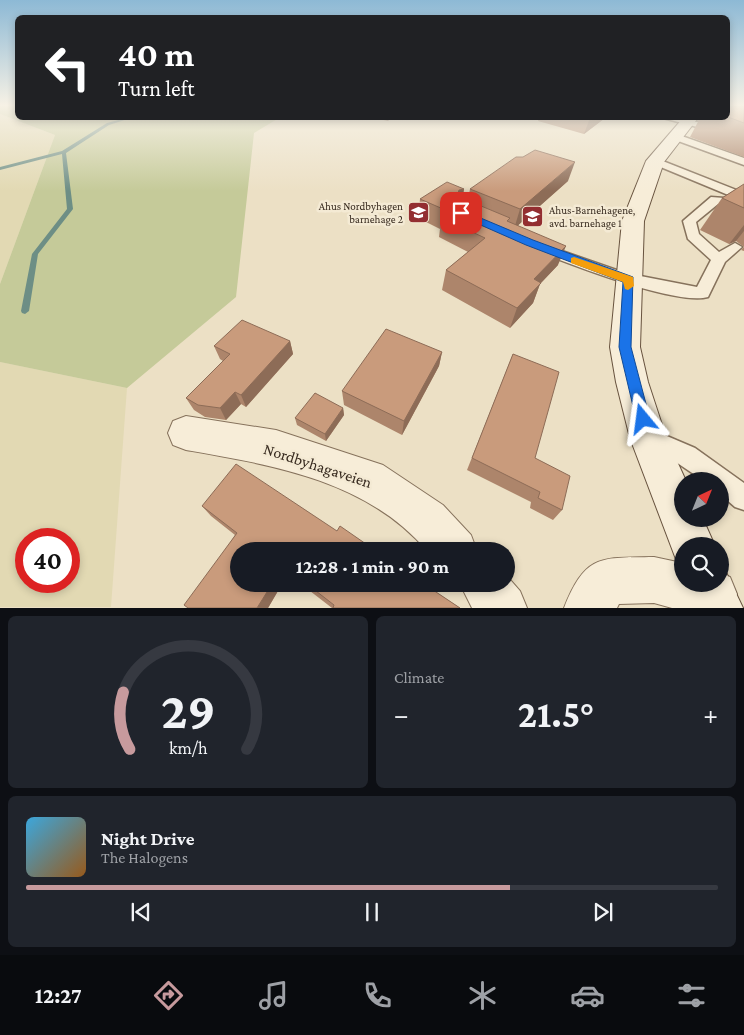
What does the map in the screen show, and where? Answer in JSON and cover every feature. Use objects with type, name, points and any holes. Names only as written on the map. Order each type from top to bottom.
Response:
[{"type":"street","points":[[672,134],[655,161],[633,221],[625,347],[632,382],[648,438],[689,537]]},
{"type":"street","name":"Nordbyhagaveien","points":[[186,433],[276,448],[369,479],[428,520],[447,542]]},
{"type":"street","points":[[588,608],[607,581],[654,580],[714,595]]},
{"type":"street","points":[[490,592],[503,608]]},
{"type":"lane","points":[[698,134],[744,162]]},
{"type":"lane","points":[[655,161],[744,197]]},
{"type":"lane","points":[[719,259],[693,236],[689,221],[716,200],[744,203]]},
{"type":"lane","points":[[530,242],[629,280],[667,289],[702,294],[719,259],[735,247]]},
{"type":"lane","points":[[648,438],[667,443],[681,450],[744,498]]},
{"type":"shaded area","points":[[0,134],[53,134],[55,135],[0,284]]},
{"type":"shaded area","points":[[0,362],[127,388],[111,607],[0,607]]},
{"type":"green space","points":[[53,134],[254,134],[236,297],[127,388],[0,362],[0,284],[55,135]]},
{"type":"building","points":[[535,150],[575,162],[520,209],[470,189],[516,157],[523,157]]},
{"type":"building","points":[[447,182],[464,189],[459,190],[457,196],[510,218],[507,221],[566,246],[534,279],[541,283],[517,308],[446,270],[485,238],[442,218],[450,212],[420,199]]},
{"type":"building","points":[[744,184],[744,208],[722,198]]},
{"type":"building","points":[[242,320],[290,341],[241,395],[235,392],[220,408],[198,405],[186,398],[230,354],[214,346]]},
{"type":"building","points":[[386,329],[442,352],[404,421],[342,391]]},
{"type":"building","points":[[513,354],[559,372],[535,458],[570,476],[562,510],[538,498],[540,492],[472,458]]},
{"type":"building","points":[[315,393],[343,408],[325,434],[295,418]]},
{"type":"building","points":[[236,464],[337,531],[340,526],[363,542],[230,542],[237,533],[202,506]]},
{"type":"building","points":[[230,543],[230,592],[267,592],[257,608],[188,608],[184,605]]},
{"type":"building","points":[[317,592],[436,592],[460,608],[333,608],[334,605]]},
{"type":"waterway","points":[[64,152],[92,134]]},
{"type":"waterway","points":[[0,169],[64,152]]},
{"type":"waterway","points":[[25,311],[35,254],[70,209],[64,152]]},
{"type":"slow traffic","points":[[574,260],[629,280],[628,286]]},
{"type":"place","name":"Ahus Nordbyhagen barnehage 2","points":[[419,212]]},
{"type":"place","name":"Ahus-Barnehagene, avd. barnehage 1","points":[[533,216]]},
{"type":"route","points":[[461,213],[614,276],[629,280],[625,347],[632,382],[643,419]]}]
